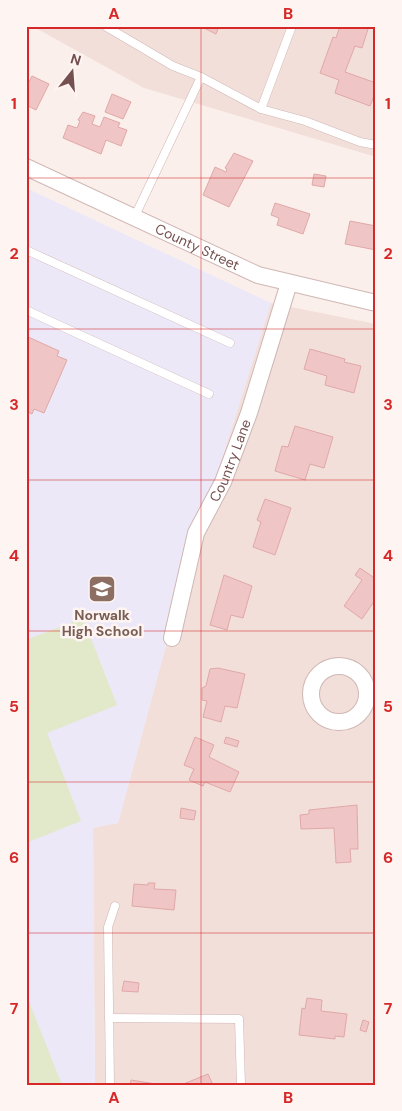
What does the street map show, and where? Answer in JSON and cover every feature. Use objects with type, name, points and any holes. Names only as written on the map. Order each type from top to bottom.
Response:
[{"type":"street","name":"County Street","points":[[26,167],[258,275],[376,303]]},
{"type":"street","name":"Country Lane","points":[[172,638],[196,533],[223,482],[246,422],[288,283]]},
{"type":"lane","points":[[104,26],[173,66],[201,77],[261,109],[305,121],[360,142],[376,145]]},
{"type":"lane","points":[[261,109],[292,26]]},
{"type":"lane","points":[[134,218],[201,77]]},
{"type":"lane","points":[[26,250],[230,343]]},
{"type":"lane","points":[[26,310],[209,394]]},
{"type":"lane","points":[[110,1085],[108,927],[114,906]]},
{"type":"lane","points":[[109,1018],[239,1019],[241,1085]]},
{"type":"shaded area","points":[[32,26],[376,26],[376,157],[144,88]]},
{"type":"shaded area","name":"Norwalk High School","points":[[26,188],[271,303],[216,478],[196,513],[190,529],[165,649],[118,823],[93,828],[95,1085],[26,1085]]},
{"type":"shaded area","points":[[271,303],[376,324],[376,1085],[95,1085],[93,827],[118,823],[165,649],[190,529],[196,513],[216,478]]},
{"type":"green space","points":[[83,618],[117,705],[47,733],[81,821],[26,843],[26,640]]},
{"type":"green space","points":[[26,994],[62,1085],[38,1085],[36,1080],[35,1085],[26,1085]]},
{"type":"building","points":[[200,26],[219,26],[216,34]]},
{"type":"building","points":[[340,26],[369,26],[362,48],[355,46],[345,72],[376,83],[376,91],[370,106],[335,93],[339,80],[320,73],[333,37],[336,38]]},
{"type":"building","points":[[32,76],[49,84],[36,110],[26,105],[26,81],[29,82]]},
{"type":"building","points":[[112,94],[131,102],[123,119],[105,112]]},
{"type":"building","points":[[83,112],[95,116],[92,124],[100,127],[104,117],[120,123],[118,127],[127,130],[121,146],[106,140],[101,154],[63,138],[68,125],[77,128],[80,121],[78,120]]},
{"type":"building","points":[[234,153],[253,161],[229,207],[203,195],[215,167],[226,172],[227,169],[225,168]]},
{"type":"building","points":[[314,174],[326,176],[324,187],[312,185]]},
{"type":"building","points":[[275,203],[310,214],[303,234],[277,225],[279,218],[271,215]]},
{"type":"building","points":[[350,221],[376,226],[376,250],[345,244]]},
{"type":"building","points":[[26,336],[59,351],[57,356],[67,360],[44,413],[34,409],[32,414],[26,411]]},
{"type":"building","points":[[310,349],[345,359],[344,362],[361,366],[354,393],[325,385],[327,376],[304,369]]},
{"type":"building","points":[[295,426],[333,437],[324,468],[310,464],[305,480],[275,471],[282,446],[288,447]]},
{"type":"building","points":[[265,499],[291,508],[275,555],[253,547],[261,522],[257,520]]},
{"type":"building","points":[[360,568],[376,579],[376,605],[373,603],[362,619],[344,606],[362,580],[355,575]]},
{"type":"building","points":[[224,575],[252,586],[243,618],[231,615],[227,630],[210,625]]},
{"type":"building","points":[[218,668],[245,674],[237,708],[225,706],[221,722],[203,717],[207,701],[202,700],[202,688],[206,686],[210,669]]},
{"type":"building","points":[[195,737],[214,745],[209,757],[239,772],[230,792],[205,782],[203,786],[189,780],[194,769],[184,765]]},
{"type":"building","points":[[226,737],[239,741],[237,747],[224,743]]},
{"type":"building","points":[[357,805],[358,849],[350,849],[351,862],[336,863],[334,828],[301,829],[300,815],[309,814],[309,810]]},
{"type":"building","points":[[181,808],[196,811],[194,820],[180,818]]},
{"type":"building","points":[[148,883],[155,883],[154,889],[176,890],[174,910],[132,906],[134,884],[148,885]]},
{"type":"building","points":[[124,981],[139,983],[138,992],[122,991]]},
{"type":"building","points":[[307,998],[322,1000],[321,1011],[347,1014],[344,1037],[335,1036],[335,1039],[299,1035],[302,1008],[305,1009]]},
{"type":"building","points":[[363,1020],[369,1022],[366,1032],[360,1030]]},
{"type":"building","points":[[208,1074],[213,1085],[181,1085]]},
{"type":"building","points":[[131,1080],[162,1085],[130,1085]]},
{"type":"place","name":"Norwalk High School","points":[[102,589]]}]
